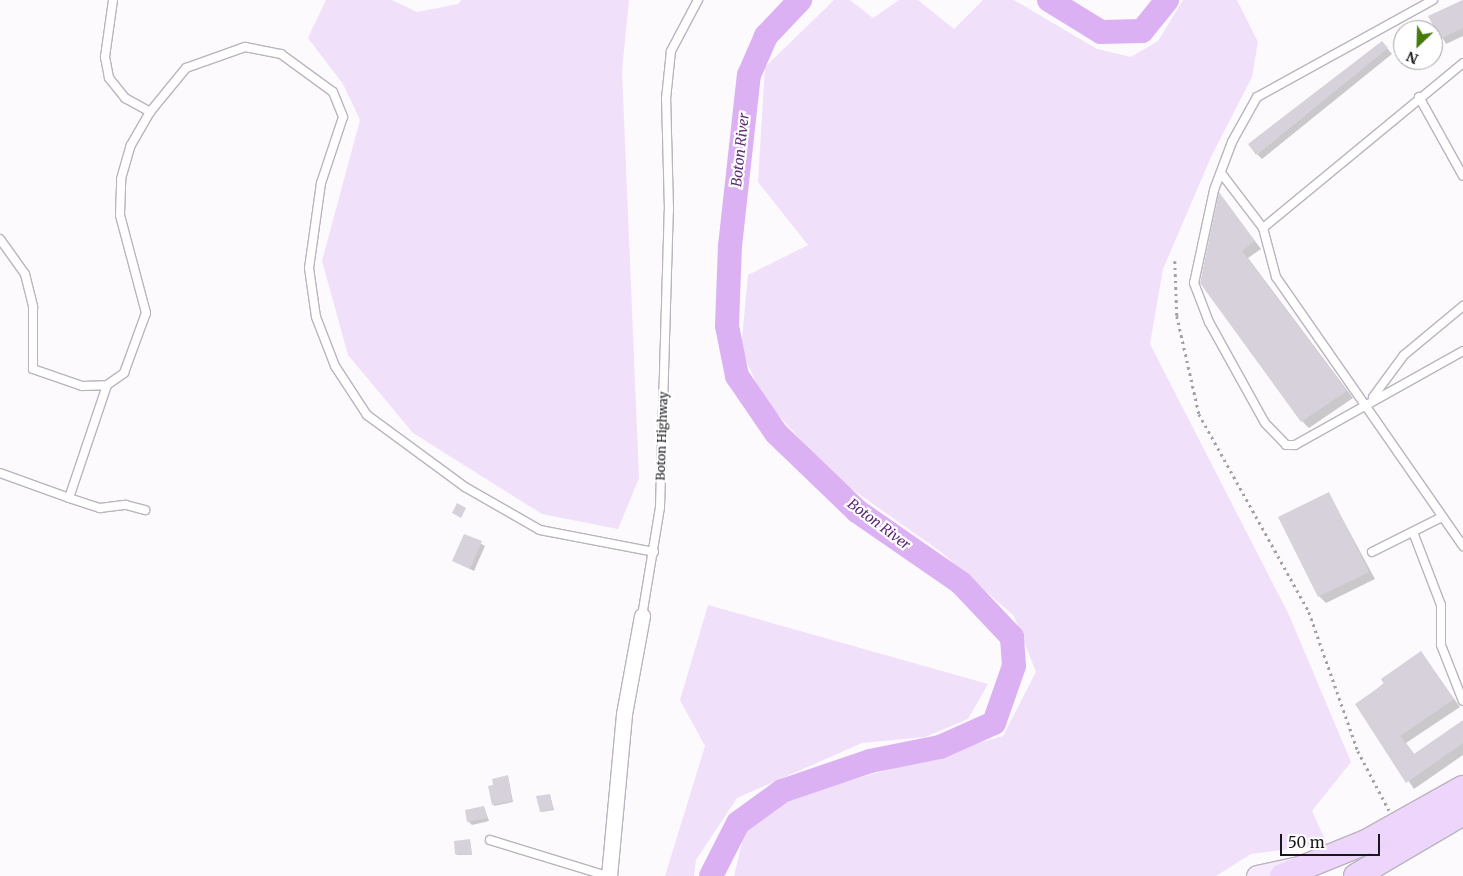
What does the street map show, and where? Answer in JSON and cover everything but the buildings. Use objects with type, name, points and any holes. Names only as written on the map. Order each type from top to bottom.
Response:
[{"type":"main road","points":[[1257,876],[1288,872],[1331,858],[1400,825],[1463,788]]},
{"type":"main road","points":[[1356,876],[1463,813]]},
{"type":"street","name":"Boton Highway","points":[[608,876],[624,714],[642,616]]},
{"type":"lane","points":[[113,0],[105,57],[109,78],[125,98],[150,112]]},
{"type":"lane","name":"Boton Highway","points":[[642,616],[654,552],[670,210],[666,99],[671,50],[698,0]]},
{"type":"lane","points":[[1433,0],[1257,97],[1232,142],[1205,216],[1194,283],[1209,322],[1266,423],[1286,445],[1295,445],[1361,404],[1463,351]]},
{"type":"lane","points":[[0,239],[25,274],[33,307],[32,369],[82,386],[107,385],[124,373],[146,314],[120,206],[121,179],[150,112],[186,68],[235,49],[281,54],[312,72],[333,92],[343,117],[311,227],[308,268],[316,317],[335,366],[367,415],[465,487],[540,530],[654,552]]},
{"type":"lane","points":[[1263,228],[1419,97],[1463,63]]},
{"type":"lane","points":[[1419,97],[1463,176]]},
{"type":"lane","points":[[1221,173],[1263,228],[1276,277],[1361,404],[1463,546]]},
{"type":"lane","points":[[1372,399],[1404,355],[1463,306]]},
{"type":"lane","points":[[69,498],[107,385]]},
{"type":"lane","points":[[0,473],[100,508],[126,505],[145,510]]},
{"type":"lane","points":[[1372,552],[1442,518]]},
{"type":"lane","points":[[1413,532],[1442,605],[1441,645],[1463,702]]},
{"type":"lane","points":[[490,840],[608,876]]},
{"type":"path","points":[[1175,261],[1177,316],[1200,414],[1309,612],[1367,772],[1400,825]]},
{"type":"shaded area","points":[[326,0],[392,0],[417,12],[458,4],[461,0],[629,0],[622,71],[639,478],[618,529],[542,514],[413,433],[348,355],[322,261],[360,120],[343,84],[308,38]]},
{"type":"shaded area","points":[[834,0],[850,0],[873,18],[899,0],[918,0],[954,29],[983,0],[1014,0],[1097,49],[1131,57],[1158,41],[1183,0],[1237,0],[1258,42],[1252,77],[1211,157],[1163,269],[1150,344],[1289,615],[1351,762],[1312,811],[1327,844],[1251,854],[1216,876],[734,876],[745,830],[787,799],[1003,736],[1036,672],[1014,616],[941,552],[832,475],[763,398],[741,349],[748,275],[808,245],[758,182],[765,67]]},
{"type":"shaded area","points":[[708,605],[988,684],[968,719],[925,737],[862,743],[737,798],[696,860],[694,876],[665,876],[705,746],[680,700]]},
{"type":"waterway","name":"Boton River","points":[[711,876],[738,823],[782,791],[870,761],[940,747],[994,723],[1014,666],[1012,637],[961,583],[857,511],[776,433],[737,376],[727,326],[730,246],[749,75],[766,36],[800,0]]},
{"type":"waterway","name":"Boton River","points":[[1049,0],[1101,32],[1142,31],[1167,0]]}]
